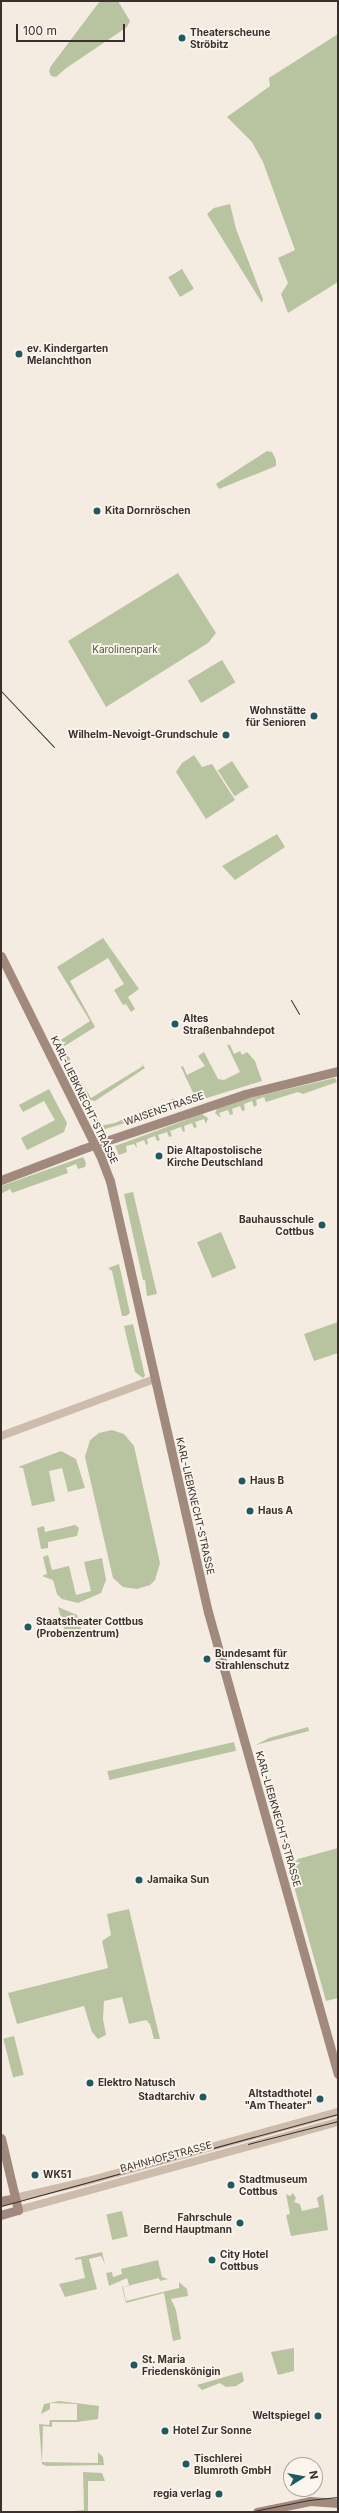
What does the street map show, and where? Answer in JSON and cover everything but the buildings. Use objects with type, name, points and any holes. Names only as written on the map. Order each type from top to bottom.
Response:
[{"type":"main road","name":"KARL-LIEBKNECHT-STRASSE","points":[[1,956],[106,1168],[115,1199],[154,1379],[208,1612],[338,2074]]},
{"type":"main road","name":"WAISENSTRASSE","points":[[1,1180],[94,1145],[245,1094],[338,1071]]},
{"type":"main road","points":[[1,2138],[17,2204]]},
{"type":"main road","name":"BAHNHOFSTRASSE","points":[[1,2201],[17,2204]]},
{"type":"main road","name":"BAHNHOFSTRASSE","points":[[1,2215],[17,2204]]},
{"type":"main road","points":[[257,2512],[310,2501],[338,2503]]},
{"type":"street","points":[[1,1436],[154,1379]]},
{"type":"street","name":"BAHNHOFSTRASSE","points":[[17,2204],[84,2182],[338,2112]]},
{"type":"street","name":"BAHNHOFSTRASSE","points":[[17,2204],[338,2122]]},
{"type":"green space","points":[[100,1],[118,1],[130,21],[127,27],[65,69],[56,77],[51,76],[49,71],[51,66]]},
{"type":"green space","points":[[338,34],[338,282],[288,313],[281,294],[288,283],[278,258],[295,250],[263,162],[252,142],[227,117],[270,86],[269,78]]},
{"type":"green space","points":[[230,204],[236,229],[263,299],[262,303],[207,214],[214,208]]},
{"type":"green space","points":[[182,269],[194,289],[180,297],[168,277]]},
{"type":"green space","points":[[267,451],[272,452],[276,460],[276,466],[219,489],[216,484]]},
{"type":"green space","name":"Karolinenpark","points":[[178,573],[216,633],[208,643],[106,707],[68,641]]},
{"type":"green space","points":[[222,660],[235,682],[201,703],[188,681]]},
{"type":"green space","points":[[194,755],[202,767],[212,764],[235,800],[206,819],[176,772],[182,763]]},
{"type":"green space","points":[[232,761],[249,787],[235,796],[218,770]]},
{"type":"green space","points":[[277,834],[285,847],[235,880],[222,866]]},
{"type":"green space","points":[[103,938],[139,989],[128,997],[135,1009],[131,1012],[126,1004],[123,1005],[114,990],[124,984],[108,958],[70,981],[95,1027],[63,1047],[70,1059],[67,1065],[56,1043],[90,1021],[57,967]]},
{"type":"green space","points":[[227,1045],[230,1045],[234,1054],[240,1051],[242,1055],[247,1052],[255,1061],[262,1081],[197,1101],[181,1067],[183,1066],[187,1075],[205,1066],[198,1056],[204,1052],[218,1079],[224,1080],[240,1072]]},
{"type":"green space","points":[[140,1061],[145,1068],[95,1101],[90,1100],[89,1107],[93,1108],[100,1126],[115,1123],[153,1106],[158,1110],[175,1105],[171,1099],[174,1099],[178,1107],[102,1130],[97,1128],[73,1078],[78,1076],[91,1098],[143,1066]]},
{"type":"green space","points":[[335,1078],[337,1082],[303,1094],[298,1092],[266,1102],[264,1097],[256,1100],[257,1105],[254,1107],[252,1101],[244,1104],[245,1110],[242,1111],[240,1106],[232,1109],[233,1114],[230,1115],[228,1110],[219,1113],[221,1118],[215,1113],[217,1109],[246,1099]]},
{"type":"green space","points":[[49,1089],[67,1123],[64,1132],[27,1150],[21,1138],[55,1120],[44,1101],[23,1112],[19,1105]]},
{"type":"green space","points":[[202,1114],[208,1118],[206,1124],[204,1119],[195,1122],[197,1127],[194,1128],[192,1123],[184,1126],[185,1131],[183,1132],[181,1127],[170,1131],[172,1136],[169,1137],[167,1132],[158,1135],[160,1140],[157,1141],[155,1136],[147,1139],[148,1144],[146,1145],[144,1140],[136,1143],[137,1148],[134,1144],[126,1146],[127,1152],[119,1155],[115,1146]]},
{"type":"green space","points":[[83,1157],[86,1163],[85,1167],[78,1169],[76,1164],[66,1168],[68,1173],[12,1193],[10,1189],[1,1194],[1,1186]]},
{"type":"green space","points":[[133,1192],[157,1294],[147,1296],[145,1280],[143,1280],[124,1194]]},
{"type":"green space","points":[[221,1232],[236,1268],[212,1278],[197,1242]]},
{"type":"green space","points":[[119,1264],[130,1313],[126,1316],[122,1316],[112,1271],[108,1268]]},
{"type":"green space","points":[[338,1322],[338,1353],[314,1361],[304,1334]]},
{"type":"green space","points":[[133,1324],[145,1376],[143,1378],[135,1372],[124,1326]]},
{"type":"green space","points":[[112,1430],[124,1434],[134,1446],[160,1563],[155,1580],[150,1585],[137,1589],[123,1587],[113,1578],[85,1457],[90,1440],[99,1433]]},
{"type":"green space","points":[[61,1451],[76,1459],[85,1488],[68,1492],[62,1468],[49,1471],[55,1501],[32,1506],[23,1468],[18,1467]]},
{"type":"green space","points":[[75,1525],[79,1528],[77,1536],[48,1542],[48,1548],[41,1549],[37,1528],[44,1526],[45,1532]]},
{"type":"green space","points":[[48,1555],[52,1570],[69,1566],[76,1595],[91,1591],[84,1562],[102,1558],[106,1580],[101,1593],[78,1603],[62,1599],[57,1594],[53,1580],[42,1576],[47,1574],[43,1557]]},
{"type":"green space","points":[[58,1607],[77,1615],[83,1635],[67,1639]]},
{"type":"green space","points":[[308,1727],[309,1731],[256,1745],[269,1738]]},
{"type":"green space","points":[[234,1742],[236,1751],[109,1780],[107,1771]]},
{"type":"green space","points":[[338,1848],[338,1998],[326,2001],[290,1872],[291,1866],[298,1859]]},
{"type":"green space","points":[[129,1909],[160,2039],[154,2039],[150,2024],[146,2020],[129,2024],[122,1997],[104,2001],[103,2019],[106,2035],[98,2039],[92,2032],[84,2006],[17,2024],[8,1993],[108,1968],[102,1941],[111,1935],[107,1914]]},
{"type":"green space","points":[[14,2036],[24,2075],[13,2077],[3,2039]]},
{"type":"green space","points":[[293,2193],[296,2198],[294,2202],[300,2204],[302,2211],[319,2207],[317,2198],[323,2194],[328,2230],[291,2236],[286,2215],[290,2214],[286,2194],[290,2196]]},
{"type":"green space","points":[[122,2211],[128,2236],[112,2240],[106,2215]]},
{"type":"green space","points":[[102,2252],[105,2264],[101,2256],[89,2259],[97,2289],[65,2297],[59,2284],[85,2278],[81,2259],[75,2260],[75,2258]]},
{"type":"green space","points":[[158,2260],[162,2277],[168,2279],[160,2281],[159,2278],[123,2287],[126,2301],[179,2288],[179,2282],[187,2289],[188,2296],[171,2299],[176,2310],[181,2339],[173,2341],[164,2293],[126,2303],[122,2287],[129,2285],[127,2278],[109,2286],[106,2273],[112,2272],[113,2277],[122,2274],[121,2269]]},
{"type":"green space","points":[[294,2348],[294,2371],[278,2375],[271,2352]]},
{"type":"green space","points":[[242,2372],[244,2381],[236,2386],[226,2387],[220,2383],[202,2390],[197,2385]]},
{"type":"green space","points":[[59,2401],[99,2406],[98,2419],[77,2422],[52,2422],[52,2427],[43,2426],[42,2462],[98,2463],[98,2452],[103,2457],[104,2465],[46,2466],[42,2464],[39,2424],[49,2425],[50,2420],[77,2420],[77,2404],[50,2403],[50,2409],[41,2414],[44,2404]]},
{"type":"green space","points":[[83,2472],[102,2473],[105,2481],[88,2481],[88,2512],[65,2512],[84,2510]]},
{"type":"tram line","points":[[1,691],[54,747]]},
{"type":"tram line","points":[[291,1000],[299,1014]]},
{"type":"tram line","points":[[1,2206],[338,2114]]},
{"type":"tram line","points":[[248,2144],[338,2121]]},
{"type":"tram line","points":[[249,2512],[309,2500],[338,2497]]},
{"type":"place","name":"Theaterscheune Ströbitz","points":[[182,38]]},
{"type":"place","name":"ev. Kindergarten Melanchthon","points":[[19,354]]},
{"type":"place","name":"Kita Dornröschen","points":[[97,511]]},
{"type":"place","name":"Wohnstätte für Senioren","points":[[314,716]]},
{"type":"place","name":"Wilhelm-Nevoigt-Grundschule","points":[[226,735]]},
{"type":"place","name":"Altes Straßenbahndepot","points":[[175,1024]]},
{"type":"place","name":"Die Altapostolische Kirche Deutschland","points":[[159,1156]]},
{"type":"place","name":"Bauhausschule Cottbus","points":[[322,1225]]},
{"type":"place","name":"Haus B","points":[[242,1481]]},
{"type":"place","name":"Haus A","points":[[250,1511]]},
{"type":"place","name":"Staatstheater Cottbus (Probenzentrum)","points":[[28,1627]]},
{"type":"place","name":"Bundesamt für Strahlenschutz","points":[[207,1659]]},
{"type":"place","name":"Jamaika Sun","points":[[139,1880]]},
{"type":"place","name":"Elektro Natusch","points":[[90,2083]]},
{"type":"place","name":"Stadtarchiv","points":[[203,2097]]},
{"type":"place","name":"Altstadthotel \"Am Theater\"","points":[[320,2099]]},
{"type":"place","name":"WK51","points":[[35,2175]]},
{"type":"place","name":"Stadtmuseum Cottbus","points":[[231,2185]]},
{"type":"place","name":"Fahrschule Bernd Hauptmann","points":[[240,2223]]},
{"type":"place","name":"City Hotel Cottbus","points":[[212,2260]]},
{"type":"place","name":"St. Maria Friedenskönigin","points":[[134,2365]]},
{"type":"place","name":"Weltspiegel","points":[[318,2416]]},
{"type":"place","name":"Hotel Zur Sonne","points":[[165,2431]]},
{"type":"place","name":"Tischlerei Blumroth GmbH","points":[[186,2464]]},
{"type":"place","name":"regia verlag","points":[[219,2494]]}]
